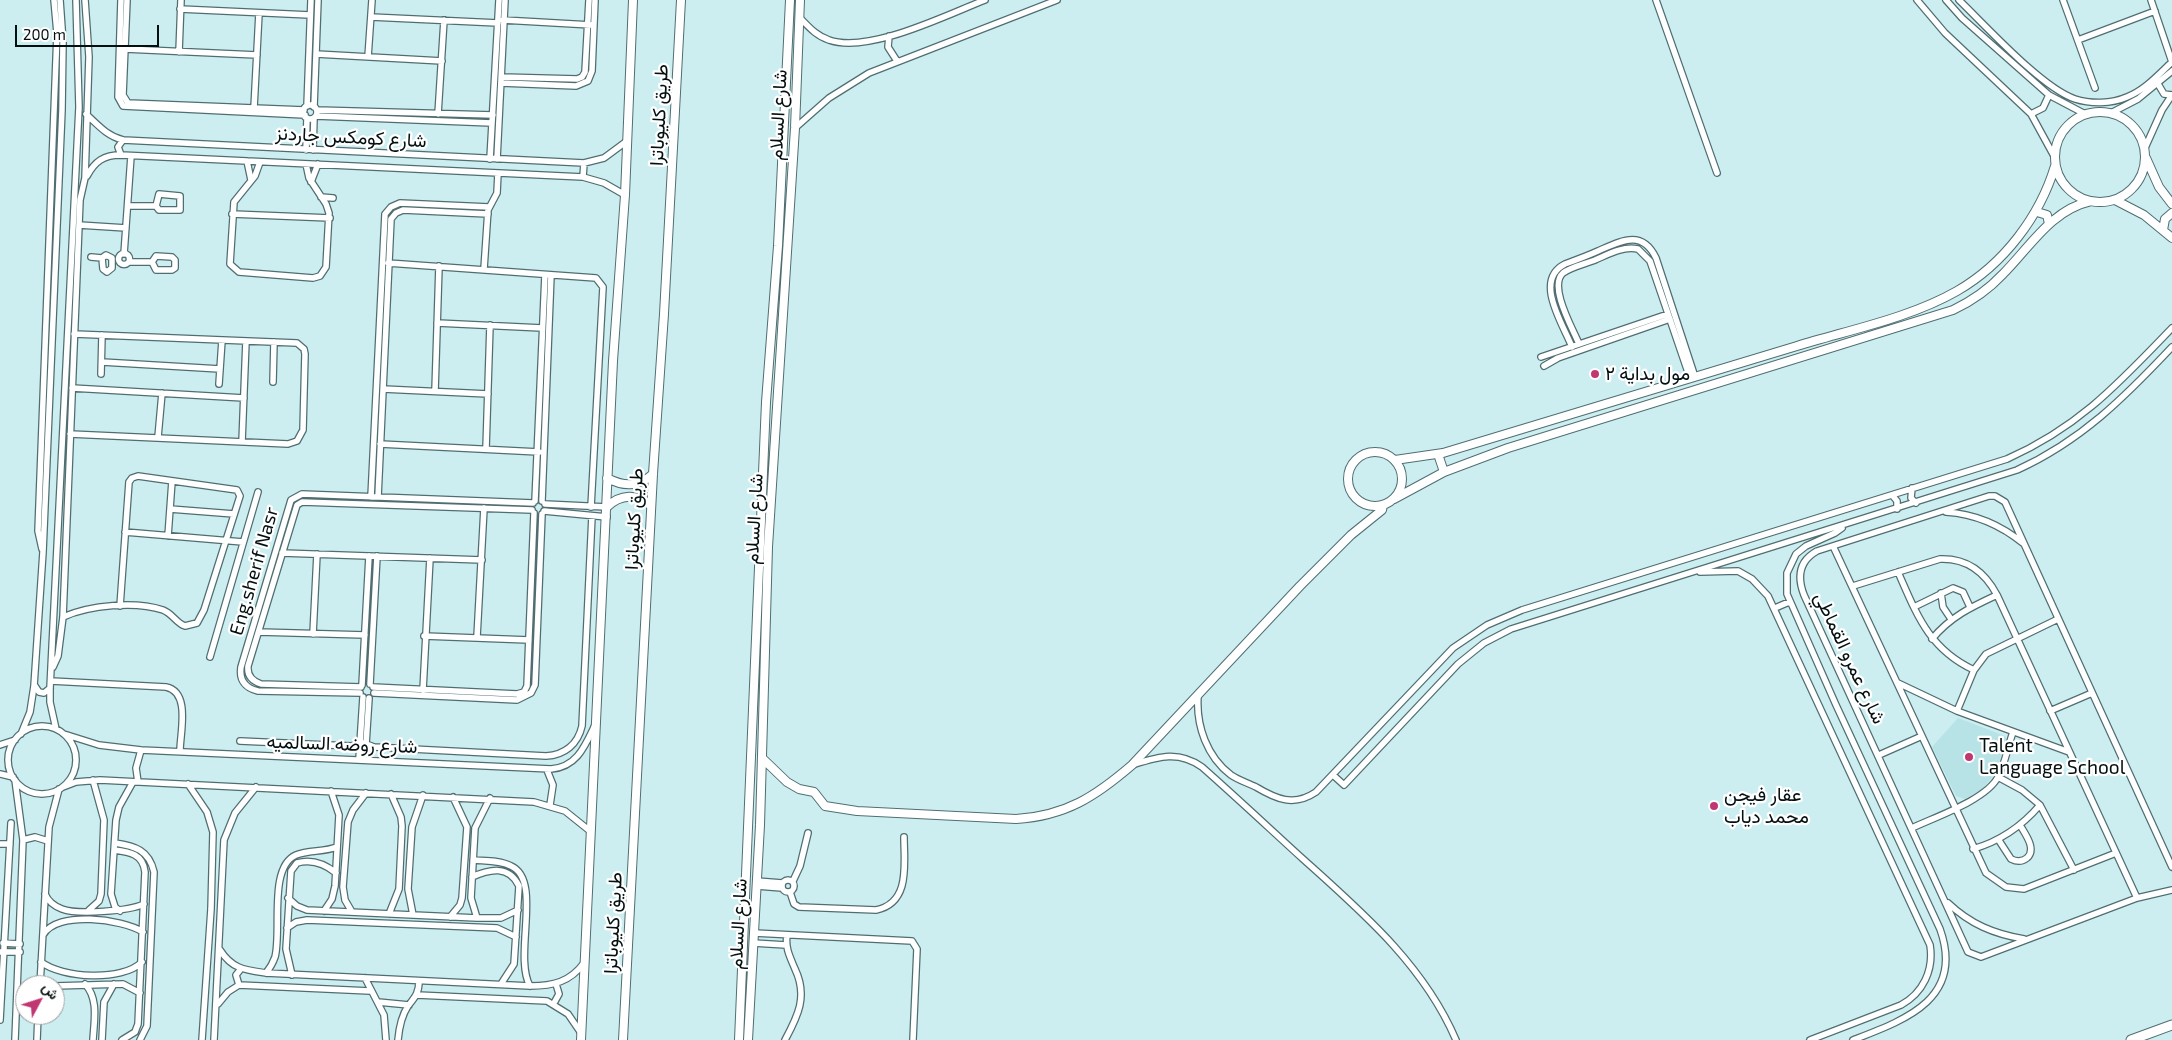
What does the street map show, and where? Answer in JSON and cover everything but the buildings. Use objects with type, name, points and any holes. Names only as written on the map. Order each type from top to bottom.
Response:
[{"type":"main road","name":"طريق كليوباترا","points":[[581,1037],[607,516],[607,478],[625,195],[633,0]]},
{"type":"main road","name":"طريق كليوباترا","points":[[623,1040],[651,506],[664,314],[681,0]]},
{"type":"main road","name":"شارع السلام","points":[[748,1040],[757,884],[768,547],[782,246],[790,0]]},
{"type":"main road","name":"شارع السلام","points":[[739,1040],[766,402],[795,128],[800,0]]},
{"type":"main road","points":[[2091,202],[2075,195],[2062,182],[2055,166],[2054,156],[2057,142],[2063,130],[2073,120],[2085,114],[2098,112],[2112,113],[2127,121],[2138,134],[2159,187],[2172,204]]},
{"type":"main road","points":[[1394,499],[1402,484],[1402,476],[1395,460],[1384,453],[1368,453],[1355,461],[1348,476],[1351,491],[1355,497],[1368,505],[1383,505],[1444,472],[1508,448],[1930,318],[1964,304],[2003,275],[2049,224],[2070,208],[2091,202],[2114,200],[2126,194],[2136,184],[2142,172],[2145,154]]},
{"type":"main road","points":[[1395,460],[1438,454],[1693,378],[1910,311],[1957,291],[1996,260],[2037,212],[2045,196],[2055,166]]},
{"type":"main road","points":[[2114,200],[2144,215],[2172,238]]},
{"type":"main road","points":[[2037,212],[2047,215],[2049,224]]},
{"type":"main road","points":[[2163,230],[2165,219],[2172,213]]},
{"type":"main road","points":[[1818,339],[1818,346],[1822,352]]},
{"type":"main road","points":[[1796,346],[1802,352],[1802,358]]},
{"type":"main road","points":[[1438,454],[1444,472]]},
{"type":"main road","points":[[607,478],[624,484],[634,485],[653,474]]},
{"type":"main road","points":[[607,507],[617,499],[629,496],[641,499],[651,506]]},
{"type":"main road","points":[[762,758],[787,782],[799,789],[814,792],[825,806],[857,811],[1016,819],[1048,814],[1080,803],[1103,790],[1132,765],[1300,586],[1350,535],[1381,510],[1383,505]]},
{"type":"main road","points":[[2131,1040],[2172,1025]]},
{"type":"street","points":[[43,552],[38,531],[57,33],[54,0]]},
{"type":"street","points":[[56,729],[50,702],[50,688],[62,280],[57,252],[63,42],[60,0]]},
{"type":"street","points":[[21,734],[30,712],[34,686],[62,280],[71,252],[77,200],[79,56],[76,0]]},
{"type":"street","points":[[52,669],[58,656],[63,617],[79,225],[77,200],[86,178],[89,57],[85,0]]},
{"type":"street","points":[[121,0],[118,97],[123,106],[315,113],[493,116]]},
{"type":"street","points":[[127,0],[123,95],[128,103],[254,108],[492,123]]},
{"type":"street","points":[[179,52],[181,0]]},
{"type":"street","points":[[310,150],[306,112],[311,0]]},
{"type":"street","points":[[310,150],[315,113],[318,0]]},
{"type":"street","points":[[368,57],[372,0]]},
{"type":"street","points":[[494,159],[501,80],[499,0]]},
{"type":"street","points":[[494,159],[492,123],[500,21],[506,0]]},
{"type":"street","points":[[501,80],[576,86],[585,83],[592,72],[589,0]]},
{"type":"street","points":[[591,25],[595,0]]},
{"type":"street","points":[[799,17],[817,34],[836,42],[861,44],[889,36],[985,0]]},
{"type":"street","points":[[795,128],[842,89],[868,73],[1057,0]]},
{"type":"street","points":[[1656,0],[1718,173]]},
{"type":"street","points":[[1917,0],[1945,33],[2031,114],[2054,156]]},
{"type":"street","points":[[1946,0],[1962,18],[2049,96],[2085,114]]},
{"type":"street","points":[[1959,0],[2041,78],[2074,99],[2102,103],[2126,98],[2151,82],[2172,62],[2169,41],[2151,0]]},
{"type":"street","points":[[2062,0],[2095,88]]},
{"type":"street","points":[[180,9],[310,15]]},
{"type":"street","points":[[2078,40],[2155,11]]},
{"type":"street","points":[[254,108],[259,12]]},
{"type":"street","points":[[370,17],[591,25]]},
{"type":"street","points":[[438,114],[444,20]]},
{"type":"street","points":[[889,36],[890,52],[897,61]]},
{"type":"street","points":[[125,49],[257,55]]},
{"type":"street","points":[[316,54],[442,61]]},
{"type":"street","points":[[79,56],[89,57]]},
{"type":"street","points":[[2112,113],[2138,99],[2172,71]]},
{"type":"street","points":[[2145,154],[2162,110],[2172,95],[2164,94],[2158,84]]},
{"type":"street","points":[[2031,114],[2043,108],[2049,96]]},
{"type":"street","name":"شارع كومكس جاردنز","points":[[79,107],[102,130],[113,137],[123,140],[584,163],[604,158],[627,141]]},
{"type":"street","points":[[54,109],[62,110]]},
{"type":"street","points":[[121,155],[118,147],[123,140]]},
{"type":"street","name":"شارع كومكس جاردنز","points":[[86,178],[94,164],[104,157],[121,155],[583,177],[604,183],[625,195]]},
{"type":"street","points":[[120,262],[119,258],[124,254],[131,156]]},
{"type":"street","points":[[247,161],[252,180]]},
{"type":"street","points":[[260,162],[256,176],[236,199],[232,214],[229,261],[232,268],[240,272],[313,278],[320,276],[326,266],[330,218],[326,204],[311,182],[306,164]]},
{"type":"street","points":[[583,177],[584,163]]},
{"type":"street","points":[[311,182],[318,164]]},
{"type":"street","points":[[484,269],[489,210],[497,193],[498,173]]},
{"type":"street","points":[[128,206],[156,206],[161,211],[179,211],[181,197],[176,194],[159,194],[156,206]]},
{"type":"street","points":[[321,197],[333,198]]},
{"type":"street","points":[[375,497],[385,214],[391,207],[400,203],[489,210]]},
{"type":"street","points":[[375,497],[383,389],[390,222],[393,215],[399,211],[489,210]]},
{"type":"street","points":[[232,214],[330,218]]},
{"type":"street","points":[[79,225],[126,228]]},
{"type":"street","points":[[1579,344],[1560,297],[1557,283],[1562,274],[1628,239],[1637,240],[1653,251],[1664,280],[1693,378]]},
{"type":"street","points":[[1572,347],[1552,299],[1550,282],[1557,268],[1625,248],[1638,250],[1650,261],[1669,317],[1684,351]]},
{"type":"street","points":[[57,252],[64,257],[71,252]]},
{"type":"street","points":[[124,254],[129,256],[130,262]]},
{"type":"street","points":[[90,257],[102,258],[103,256],[110,255],[112,262],[110,270],[105,271],[102,258]]},
{"type":"street","points":[[112,262],[120,262],[126,265],[130,262],[152,262]]},
{"type":"street","points":[[388,263],[596,278],[603,287],[591,507]]},
{"type":"street","points":[[434,391],[439,266]]},
{"type":"street","points":[[366,691],[423,690],[517,700],[531,694],[534,685],[543,513],[539,502],[548,275]]},
{"type":"street","points":[[1544,366],[1579,344],[1669,317]]},
{"type":"street","points":[[1541,357],[1563,353],[1669,317]]},
{"type":"street","points":[[437,322],[490,325],[545,324]]},
{"type":"street","points":[[486,449],[490,325]]},
{"type":"street","points":[[1198,696],[1197,713],[1204,738],[1212,753],[1232,776],[1277,799],[1287,801],[1312,795],[1446,655],[1469,635],[1506,616],[2000,462],[2059,432],[2108,394],[2172,328]]},
{"type":"street","points":[[70,434],[288,444],[297,440],[302,433],[304,349],[297,343],[74,334]]},
{"type":"street","points":[[101,374],[102,335]]},
{"type":"street","points":[[219,384],[222,340]]},
{"type":"street","points":[[242,442],[246,341]]},
{"type":"street","points":[[273,382],[274,342]]},
{"type":"street","points":[[1333,775],[1344,785],[1450,672],[1476,648],[1511,629],[1844,526],[2017,470],[2064,446],[2121,401],[2172,347]]},
{"type":"street","points":[[102,362],[220,369]]},
{"type":"street","points":[[72,388],[244,398]]},
{"type":"street","points":[[383,389],[488,394]]},
{"type":"street","points":[[158,437],[162,393]]},
{"type":"street","points":[[380,444],[541,452]]},
{"type":"street","points":[[63,617],[87,608],[120,606],[162,610],[182,626],[194,624],[204,610],[226,541],[240,496],[236,489],[138,476],[130,479],[120,606]]},
{"type":"street","points":[[168,536],[172,480]]},
{"type":"street","points":[[1912,488],[1910,496],[1916,503]]},
{"type":"street","points":[[210,657],[258,492]]},
{"type":"street","name":"Eng.sherif Nasr","points":[[366,691],[258,691],[244,685],[240,671],[289,504],[293,498],[302,494],[539,502],[607,507]]},
{"type":"street","points":[[1892,495],[1897,501],[1897,509]]},
{"type":"street","name":"شارع عمرو القماطي","points":[[2172,867],[2008,507],[2000,498],[1989,496],[1944,512],[1817,551],[1805,559],[1800,580],[1804,595],[1879,754],[1965,948],[1972,955],[1981,957],[2024,939],[2137,898],[2172,890]]},
{"type":"street","points":[[433,499],[433,507]]},
{"type":"street","points":[[539,502],[533,512],[532,586],[527,686],[524,692],[517,694],[470,695],[261,684],[254,681],[248,673],[248,666],[296,506],[300,503],[484,508],[533,512],[543,513],[607,516]]},
{"type":"street","points":[[576,506],[576,514]]},
{"type":"street","points":[[477,637],[484,508]]},
{"type":"street","points":[[170,509],[234,514]]},
{"type":"street","name":"شارع عمرو القماطي","points":[[1944,512],[1966,514],[1986,520],[2007,531],[2025,545]]},
{"type":"street","points":[[240,741],[351,746],[363,742],[374,747],[546,756],[562,753],[574,744],[581,731],[583,721],[592,516]]},
{"type":"street","points":[[1844,526],[1835,533],[1806,546],[1792,560],[1786,580],[1790,602],[1940,929],[1945,946],[1943,974],[1936,992],[1925,1006],[1911,1016],[1853,1040]]},
{"type":"street","points":[[125,532],[243,542]]},
{"type":"street","points":[[1833,546],[1974,849],[1992,879],[2012,889],[2030,887],[2116,853]]},
{"type":"street","points":[[282,553],[482,560]]},
{"type":"street","points":[[313,634],[316,554]]},
{"type":"street","points":[[366,691],[365,635],[369,556]]},
{"type":"street","points":[[362,759],[377,556]]},
{"type":"street","points":[[423,690],[424,636],[430,558]]},
{"type":"street","points":[[1853,586],[1940,559],[1959,560],[1977,569],[1992,585],[2137,898]]},
{"type":"street","points":[[1698,571],[1710,573],[1729,570],[1742,573],[1761,587],[1775,608],[1926,934],[1931,951],[1928,974],[1919,991],[1911,999],[1901,1005],[1810,1040]]},
{"type":"street","points":[[1898,572],[1932,639],[1951,657],[1974,670]]},
{"type":"street","points":[[1623,580],[1621,587],[1627,594]]},
{"type":"street","points":[[532,586],[539,586]]},
{"type":"street","points":[[1598,588],[1604,594],[1601,601]]},
{"type":"street","points":[[1914,606],[1953,588],[1960,590],[1970,607]]},
{"type":"street","points":[[1941,593],[1943,607],[1951,619]]},
{"type":"street","points":[[262,594],[269,596]]},
{"type":"street","points":[[1932,639],[1951,619],[1970,607],[1997,595]]},
{"type":"street","points":[[1775,608],[1790,602]]},
{"type":"street","points":[[1957,711],[1974,670],[1986,654],[2058,619]]},
{"type":"street","points":[[258,632],[365,635]]},
{"type":"street","points":[[424,636],[529,640]]},
{"type":"street","points":[[51,681],[174,689],[182,702],[180,751]]},
{"type":"street","points":[[1898,684],[1957,711],[2069,752]]},
{"type":"street","points":[[34,686],[39,692],[48,691],[50,688]]},
{"type":"street","points":[[2050,711],[2092,693]]},
{"type":"street","name":"شارع روضه السالميه","points":[[64,734],[99,745],[141,750],[362,759],[547,770],[560,768],[576,759],[585,748],[596,724]]},
{"type":"street","points":[[0,745],[15,740],[21,734],[38,726],[56,729],[64,734],[75,751],[76,761],[72,775],[61,788],[51,814],[40,975]]},
{"type":"street","points":[[1912,828],[1978,796],[1998,778],[2013,732]]},
{"type":"street","points":[[1879,754],[1922,736]]},
{"type":"street","points":[[15,740],[9,762],[14,778],[23,840],[15,1040]]},
{"type":"street","points":[[120,911],[112,901],[117,814],[135,782],[136,768],[141,750]]},
{"type":"street","points":[[1132,765],[1163,756],[1184,757],[1196,763],[1395,946],[1426,986],[1456,1040]]},
{"type":"street","points":[[547,770],[553,789],[550,805]]},
{"type":"street","points":[[0,774],[14,778],[28,790],[35,793],[51,792],[93,780],[490,798],[550,805],[572,815],[590,831]]},
{"type":"street","points":[[1223,786],[1232,776]]},
{"type":"street","points":[[1998,778],[2022,790],[2040,805],[2074,870]]},
{"type":"street","points":[[89,910],[99,901],[102,887],[103,814],[93,780]]},
{"type":"street","points":[[188,784],[209,817],[213,832],[202,1040]]},
{"type":"street","points":[[214,1040],[218,1004],[223,850],[230,822],[256,788]]},
{"type":"street","points":[[324,911],[332,899],[336,886],[339,814],[331,791]]},
{"type":"street","points":[[352,912],[345,900],[343,887],[348,822],[353,810],[366,793]]},
{"type":"street","points":[[390,914],[399,889],[402,826],[391,794]]},
{"type":"street","points":[[413,915],[408,889],[412,827],[423,795]]},
{"type":"street","points":[[450,917],[456,912],[462,898],[467,827],[453,797]]},
{"type":"street","points":[[477,918],[471,898],[475,828],[490,798]]},
{"type":"street","points":[[1974,849],[1998,840],[2020,825],[2040,805]]},
{"type":"street","points":[[103,814],[117,814]]},
{"type":"street","points":[[0,1020],[3,896],[11,823]]},
{"type":"street","points":[[1998,840],[2011,860],[2018,862],[2025,860],[2030,854],[2031,847],[2020,825]]},
{"type":"street","points":[[402,826],[412,827]]},
{"type":"street","points":[[467,827],[475,828]]},
{"type":"street","points":[[790,892],[794,887],[793,882],[800,866],[808,833]]},
{"type":"street","points":[[790,892],[794,904],[799,907],[876,910],[886,907],[897,898],[902,889],[904,836]]},
{"type":"street","points":[[23,840],[35,837],[48,841]]},
{"type":"street","points":[[115,843],[139,848],[152,862],[154,872],[147,1026],[140,1040]]},
{"type":"street","points":[[0,844],[10,844]]},
{"type":"street","points":[[266,974],[277,948],[280,876],[285,864],[296,855],[337,847]]},
{"type":"street","points":[[114,850],[129,852],[141,859],[144,865],[142,962],[138,1024],[135,1032],[122,1040]]},
{"type":"street","points":[[212,850],[223,850]]},
{"type":"street","points":[[473,860],[512,866],[525,880],[527,895],[523,965],[530,986]]},
{"type":"street","points":[[292,975],[286,949],[290,876],[298,863],[309,862],[322,864],[336,873]]},
{"type":"street","points":[[472,877],[500,870],[512,876],[520,892],[514,964],[501,984]]},
{"type":"street","points":[[782,886],[787,880],[793,882]]},
{"type":"street","points":[[757,884],[782,886]]},
{"type":"street","points":[[336,886],[343,887]]},
{"type":"street","points":[[782,886],[786,892],[790,892]]},
{"type":"street","points":[[102,887],[112,888]]},
{"type":"street","points":[[45,888],[45,895],[49,901],[68,911],[120,911],[144,904]]},
{"type":"street","points":[[288,898],[297,906],[307,910],[324,911],[496,918],[507,916],[518,910]]},
{"type":"street","points":[[462,898],[471,898]]},
{"type":"street","name":"شارع عمرو القماطي","points":[[1946,902],[1964,917],[1984,928],[2024,939]]},
{"type":"street","points":[[307,910],[307,920]]},
{"type":"street","points":[[67,920],[68,911]]},
{"type":"street","points":[[496,918],[497,928]]},
{"type":"street","points":[[42,937],[52,926],[67,920],[113,921],[129,924],[143,932]]},
{"type":"street","points":[[287,928],[296,922],[307,920],[497,928],[516,936]]},
{"type":"street","points":[[754,933],[907,939],[914,942],[917,948],[913,1040]]},
{"type":"street","points":[[785,1040],[799,1013],[802,994],[799,976],[786,945],[786,935]]},
{"type":"street","points":[[3,943],[20,944]]},
{"type":"street","points":[[753,943],[786,945]]},
{"type":"street","points":[[277,948],[286,949]]},
{"type":"street","points":[[220,950],[225,958],[240,970],[266,974],[530,986],[556,984],[570,977],[584,963]]},
{"type":"street","points":[[1,952],[20,952]]},
{"type":"street","points":[[41,962],[56,971],[74,974],[116,974],[130,971],[142,962]]},
{"type":"street","points":[[239,985],[236,975],[240,970]]},
{"type":"street","points":[[73,984],[74,974]]},
{"type":"street","points":[[110,1040],[102,1039],[104,1002],[115,984],[116,974]]},
{"type":"street","points":[[365,978],[384,1015],[386,1040]]},
{"type":"street","points":[[399,1039],[401,1022],[417,994],[419,981]]},
{"type":"street","points":[[85,984],[90,990],[94,1002],[93,1040]]},
{"type":"street","points":[[65,985],[115,984],[129,986],[140,993]]},
{"type":"street","points":[[554,1003],[559,994],[556,984]]},
{"type":"street","points":[[218,1004],[228,992],[239,985],[370,991]]},
{"type":"street","points":[[417,994],[540,999],[554,1003],[572,1018],[581,1037]]},
{"type":"street","points":[[378,1002],[409,1005]]},
{"type":"street","points":[[37,1040],[38,1025]]},
{"type":"shaded area","name":"Talent Language School","points":[[1958,718],[2005,736],[2007,740],[1994,775],[1981,790],[1965,799],[1956,796],[1932,747]]},
{"type":"place","name":"مول بداية ۲","points":[[1595,374]]},
{"type":"place","name":"Talent Language School","points":[[1969,757]]},
{"type":"place","name":"عقار فيجن محمد دياب","points":[[1714,806]]}]
